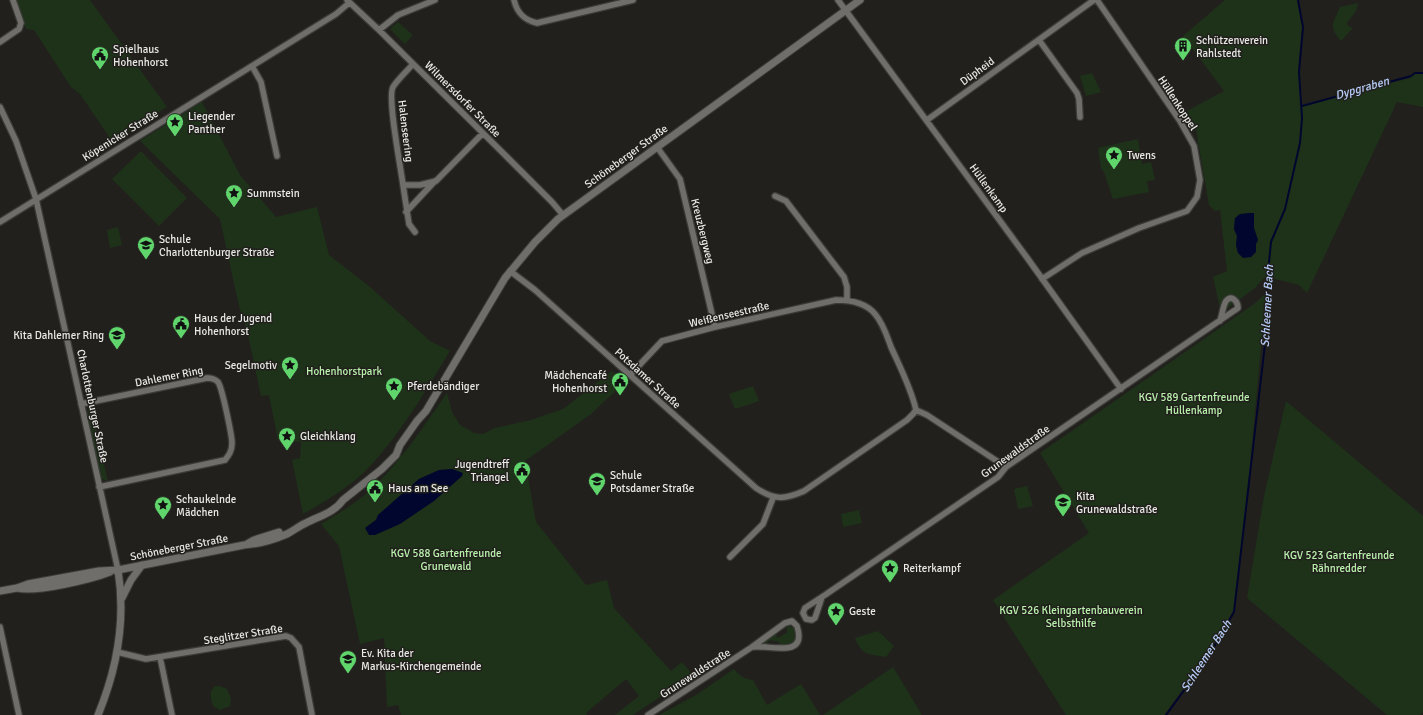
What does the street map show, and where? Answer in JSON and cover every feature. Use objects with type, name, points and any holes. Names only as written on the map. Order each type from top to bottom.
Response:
[{"type":"street","points":[[0,42],[20,29],[21,23],[13,0]]},
{"type":"street","points":[[379,30],[398,14],[435,0]]},
{"type":"street","points":[[514,0],[516,9],[527,20],[537,23],[633,0]]},
{"type":"street","name":"Hüllenkamp","points":[[838,0],[927,120],[1121,389]]},
{"type":"street","name":"Schöneberger Straße","points":[[0,591],[17,588],[24,590],[65,583],[101,576],[118,570],[244,545],[254,540],[286,529],[294,528],[310,521],[320,512],[336,502],[343,500],[373,475],[379,466],[400,445],[417,421],[426,412],[449,371],[510,271],[535,242],[562,215],[860,0]]},
{"type":"street","name":"Düpheid","points":[[927,120],[1094,0]]},
{"type":"street","name":"Hüllenkoppel","points":[[1042,279],[1082,253],[1139,228],[1187,211],[1198,197],[1200,180],[1194,146],[1180,122],[1097,0]]},
{"type":"street","name":"Wilmersdorfer Straße","points":[[348,1],[483,133],[552,202],[562,215]]},
{"type":"street","name":"Köpenicker Straße","points":[[0,222],[336,14],[348,1]]},
{"type":"street","points":[[1039,40],[1076,93],[1079,99],[1080,117]]},
{"type":"street","name":"Halenseering","points":[[413,64],[392,88],[391,111],[406,212],[409,224],[414,232]]},
{"type":"street","points":[[252,66],[261,82],[277,156]]},
{"type":"street","name":"Charlottenburger Straße","points":[[0,107],[16,141],[36,199],[118,570],[122,598],[117,652],[107,692],[98,715]]},
{"type":"street","points":[[406,212],[483,133]]},
{"type":"street","name":"Kreuzbergweg","points":[[657,147],[680,179],[715,327]]},
{"type":"street","points":[[403,186],[420,185],[436,181]]},
{"type":"street","points":[[775,196],[786,201],[844,276],[848,300]]},
{"type":"street","name":"Potsdamer Straße","points":[[510,271],[535,290],[756,488],[774,498]]},
{"type":"street","name":"Weißenseestraße","points":[[630,375],[662,341],[715,327],[836,300],[848,300],[868,308],[875,314],[882,326],[911,393],[916,410]]},
{"type":"street","name":"Grunewaldstraße","points":[[822,597],[998,477],[1006,467],[1220,321]]},
{"type":"street","name":"Dahlemer Ring","points":[[81,404],[207,378],[216,380],[219,383],[225,408],[232,442],[230,454],[225,460],[99,487]]},
{"type":"street","points":[[730,557],[763,524],[774,498],[786,498],[804,491],[907,420],[916,410],[927,415],[1006,467]]},
{"type":"street","points":[[122,598],[131,580],[142,565]]},
{"type":"street","name":"Grunewaldstraße","points":[[648,715],[752,647],[785,623],[792,622],[797,626],[799,638],[794,645],[789,648],[752,647]]},
{"type":"street","points":[[0,627],[2,646],[20,715]]},
{"type":"street","name":"Steglitzer Straße","points":[[117,652],[146,659],[286,636],[291,638],[299,647],[312,715]]},
{"type":"street","points":[[160,657],[172,715]]},
{"type":"green space","points":[[16,0],[90,0],[167,107],[112,141],[80,94],[71,87],[34,30],[26,29]]},
{"type":"green space","points":[[1225,0],[1297,0],[1302,27],[1298,72],[1300,72],[1302,105],[1411,78],[1410,76],[1416,72],[1423,72],[1423,107],[1397,102],[1307,293],[1299,285],[1268,277],[1264,278],[1255,288],[1221,313],[1213,277],[1227,271],[1220,210],[1215,211],[1209,205],[1196,129],[1185,112],[1224,91],[1183,36]],"holes":[[[1235,218],[1254,218],[1254,228],[1258,240],[1256,244],[1238,253],[1236,245],[1237,236],[1234,229]]]},
{"type":"green space","points":[[1358,3],[1356,11],[1347,23],[1348,26],[1353,28],[1341,41],[1334,32],[1333,28],[1334,21],[1340,7]]},
{"type":"green space","points":[[398,22],[413,35],[405,44],[390,29]]},
{"type":"green space","points":[[1092,73],[1101,92],[1086,96],[1080,76]]},
{"type":"green space","name":"Hohenhorstpark","points":[[202,102],[240,175],[276,217],[317,207],[329,255],[370,287],[430,341],[450,351],[404,424],[365,472],[331,498],[303,514],[292,460],[300,458],[301,442],[278,440],[269,395],[261,396],[247,330],[239,306],[220,219],[140,141]]},
{"type":"green space","points":[[1138,139],[1142,164],[1151,162],[1155,180],[1147,181],[1149,192],[1113,199],[1104,172],[1101,168],[1098,148]]},
{"type":"green space","points":[[141,151],[187,198],[159,226],[112,179]]},
{"type":"green space","points":[[118,227],[122,245],[110,248],[107,230]]},
{"type":"green space","points":[[1266,293],[1247,497],[1233,611],[1205,658],[1164,715],[1066,715],[993,600],[1089,533],[1040,453],[1254,304]]},
{"type":"green space","name":"KGV 588 Gartenfreunde Grunewald","points":[[612,371],[625,382],[591,414],[525,461],[536,522],[586,585],[607,580],[614,608],[671,671],[682,662],[693,675],[633,715],[615,715],[639,696],[626,679],[586,713],[587,715],[401,715],[398,705],[387,707],[384,638],[360,644],[339,546],[321,524],[362,497],[375,486],[408,448],[447,393],[452,412],[460,425],[474,433],[483,434],[495,428],[531,420],[563,409]],"holes":[[[452,469],[462,476],[453,484],[365,528],[376,520],[378,515],[419,479],[439,470]]]},
{"type":"green space","points":[[753,386],[759,401],[735,409],[729,394]]},
{"type":"green space","name":"KGV 523 Gartenfreunde Rähnredder","points":[[1286,401],[1423,516],[1423,712],[1420,715],[1387,715],[1247,598],[1264,496]]},
{"type":"green space","points":[[91,406],[108,482],[101,478],[86,413]]},
{"type":"green space","points":[[1027,486],[1033,506],[1018,509],[1014,489]]},
{"type":"green space","points":[[859,510],[862,523],[843,527],[841,514]]},
{"type":"green space","points":[[787,626],[794,628],[796,632],[792,643],[789,643],[789,645],[777,646],[780,642],[770,640],[765,645],[762,645],[762,643],[776,633],[777,638],[787,633]]},
{"type":"green space","points":[[878,631],[894,646],[886,657],[863,651],[855,638]]},
{"type":"green space","points":[[893,667],[922,715],[823,715]]},
{"type":"green space","points":[[734,669],[742,677],[753,680],[767,705],[801,684],[820,715],[659,715],[696,695]]},
{"type":"green space","points":[[215,686],[220,686],[227,689],[231,698],[230,706],[220,710],[213,706],[211,693]]},
{"type":"water","points":[[1254,213],[1254,228],[1258,240],[1256,244],[1256,252],[1251,257],[1243,258],[1238,253],[1236,245],[1237,236],[1234,229],[1235,218],[1240,214]]},
{"type":"water","points":[[452,469],[463,473],[462,476],[434,501],[400,524],[375,535],[369,535],[365,528],[376,520],[378,515],[419,479],[439,470]]},
{"type":"waterway","name":"Schleemer Bach","points":[[1166,715],[1207,659],[1234,612],[1268,318],[1266,293],[1271,242],[1285,209],[1300,143],[1302,118],[1299,72],[1303,27],[1298,0]]},
{"type":"waterway","name":"Dypgraben","points":[[1302,106],[1411,76],[1415,73],[1423,73]]},
{"type":"place","name":"Schützenverein Rahlstedt","points":[[1183,61]]},
{"type":"place","name":"Spielhaus Hohenhorst","points":[[100,70]]},
{"type":"place","name":"Liegender Panther","points":[[175,137]]},
{"type":"place","name":"Twens","points":[[1114,170]]},
{"type":"place","name":"Summstein","points":[[234,208]]},
{"type":"place","name":"Schule Charlottenburger Straße","points":[[146,260]]},
{"type":"place","name":"Haus der Jugend Hohenhorst","points":[[181,339]]},
{"type":"place","name":"Kita Dahlemer Ring","points":[[117,350]]},
{"type":"place","name":"Segelmotiv","points":[[290,380]]},
{"type":"place","name":"Mädchencafé Hohenhorst","points":[[620,396]]},
{"type":"place","name":"Pferdebändiger","points":[[394,401]]},
{"type":"place","name":"Gleichklang","points":[[287,451]]},
{"type":"place","name":"Jugendtreff Triangel","points":[[522,485]]},
{"type":"place","name":"Schule Potsdamer Straße","points":[[597,496]]},
{"type":"place","name":"Haus am See","points":[[375,503]]},
{"type":"place","name":"Kita Grunewaldstraße","points":[[1063,517]]},
{"type":"place","name":"Schaukelnde Mädchen","points":[[163,520]]},
{"type":"place","name":"Reiterkampf","points":[[890,583]]},
{"type":"place","name":"Geste","points":[[836,626]]},
{"type":"place","name":"Ev. Kita der Markus-Kirchengemeinde","points":[[348,674]]},
{"type":"park label","name":"KGV 589 Gartenfreunde Hüllenkamp","points":[[1194,403]]},
{"type":"park label","name":"KGV 526 Kleingartenbauverein Selbsthilfe","points":[[1071,616]]}]
